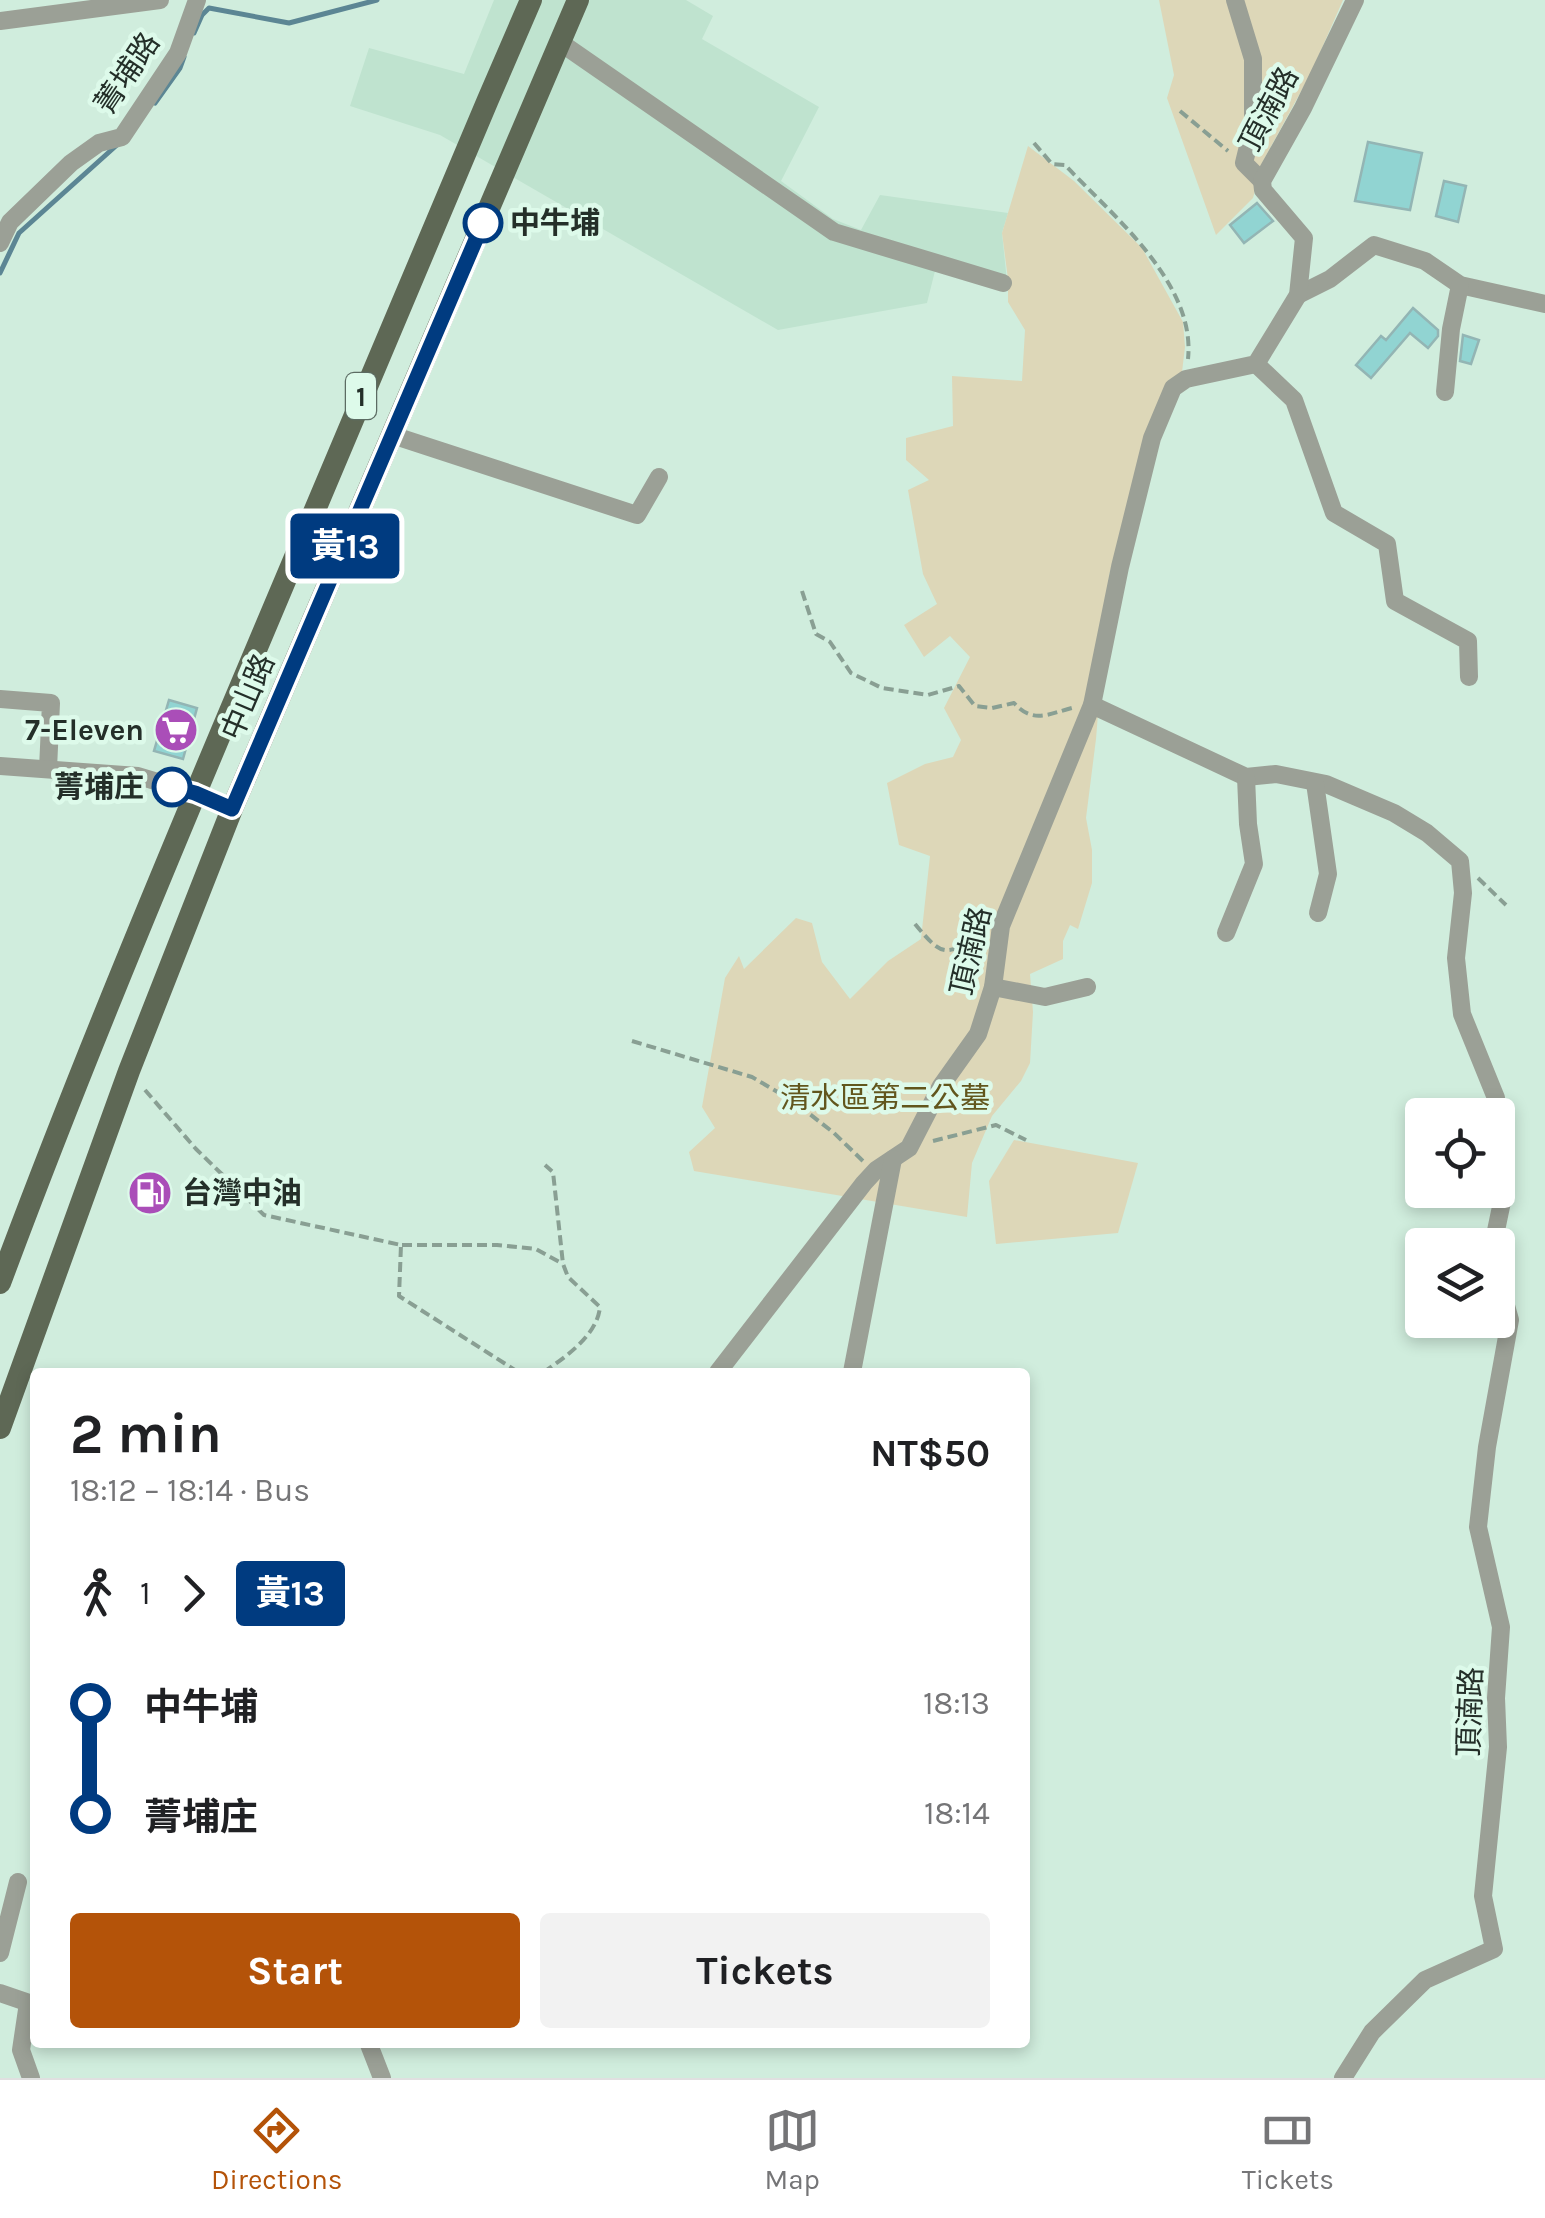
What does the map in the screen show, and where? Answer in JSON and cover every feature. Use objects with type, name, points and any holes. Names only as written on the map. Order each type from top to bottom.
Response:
[{"type":"main road","name":"中山路","points":[[0,1283],[58,1128],[195,793],[531,0]]},
{"type":"main road","name":"中山路","points":[[0,1428],[128,1071],[232,809],[578,0]]},
{"type":"street","name":"菁埔路","points":[[0,21],[160,0]]},
{"type":"street","name":"菁埔路","points":[[0,243],[10,222],[71,163],[98,143],[122,136],[178,54],[197,0]]},
{"type":"street","points":[[1235,0],[1253,59],[1253,126],[1244,163],[1262,182]]},
{"type":"street","name":"頂湳路","points":[[1256,364],[1298,295],[1304,238],[1263,190],[1262,182],[1355,0]]},
{"type":"street","points":[[561,43],[834,232],[1003,283]]},
{"type":"street","name":"頂湳路","points":[[1298,295],[1330,279],[1374,245],[1425,261],[1460,285],[1545,304]]},
{"type":"street","points":[[1445,392],[1460,285]]},
{"type":"street","points":[[1186,379],[1256,364],[1294,400],[1334,512],[1387,544],[1395,601],[1468,640],[1469,677]]},
{"type":"street","name":"頂湳路","points":[[853,1368],[901,1154],[941,1086],[978,1034],[993,987],[1001,926],[1092,705],[1152,438],[1173,388],[1186,379]]},
{"type":"street","points":[[392,434],[638,515],[659,477]]},
{"type":"street","points":[[0,699],[51,702],[48,769]]},
{"type":"street","points":[[1092,705],[1246,777],[1276,774],[1326,784],[1394,812],[1460,861],[1463,893],[1456,958],[1462,1014],[1496,1098]]},
{"type":"street","points":[[0,766],[138,776],[232,809]]},
{"type":"street","points":[[1226,932],[1254,864],[1246,777]]},
{"type":"street","points":[[1315,783],[1328,874],[1318,913]]},
{"type":"street","points":[[993,987],[1045,997],[1087,986]]},
{"type":"street","points":[[721,1368],[876,1170],[901,1154]]},
{"type":"street","name":"頂湳路","points":[[1343,2078],[1372,2032],[1425,1980],[1494,1949],[1484,1896],[1498,1747],[1496,1698],[1501,1627],[1478,1527],[1487,1447],[1507,1338]]},
{"type":"street","points":[[0,1952],[18,1882]]},
{"type":"street","points":[[0,1993],[30,2003]]},
{"type":"street","points":[[30,2012],[20,2050],[31,2078]]},
{"type":"street","points":[[370,2048],[382,2078]]},
{"type":"path","points":[[1180,111],[1244,163]]},
{"type":"path","points":[[1034,143],[1052,164],[1065,166],[1140,244],[1170,286],[1185,318],[1190,343],[1186,379]]},
{"type":"path","points":[[802,592],[816,634],[830,642],[851,673],[882,688],[928,694],[959,686],[975,706],[992,708],[1014,703],[1024,714],[1040,716],[1092,705]]},
{"type":"path","points":[[1460,861],[1506,905]]},
{"type":"path","points":[[915,924],[935,948],[952,951],[1001,926]]},
{"type":"path","points":[[632,1041],[752,1077],[793,1101],[876,1170]]},
{"type":"path","points":[[128,1071],[196,1149],[264,1215],[401,1245],[536,1249],[563,1264]]},
{"type":"path","points":[[901,1154],[962,1132],[996,1125],[1026,1140]]},
{"type":"path","points":[[544,1164],[553,1172],[563,1264],[568,1277],[600,1307],[599,1317],[576,1348],[549,1368]]},
{"type":"path","points":[[401,1245],[399,1296],[512,1368]]},
{"type":"shaded area","points":[[494,0],[686,0],[713,16],[702,39],[819,107],[781,181],[833,219],[861,230],[880,195],[1008,213],[1002,233],[1008,291],[935,271],[927,303],[778,330],[440,135],[350,106],[369,48],[464,74]]},
{"type":"green space","points":[[1159,0],[1343,0],[1311,73],[1263,161],[1253,198],[1216,235],[1167,98],[1174,75]]},
{"type":"green space","name":"清水區第二公墓","points":[[1028,146],[1074,181],[1142,248],[1183,322],[1185,347],[1182,372],[1169,380],[1148,425],[1109,576],[1086,818],[1092,850],[1092,883],[1078,929],[1070,925],[1063,941],[1063,959],[1030,974],[1030,1063],[1021,1081],[992,1116],[972,1163],[967,1217],[694,1171],[689,1152],[715,1128],[702,1107],[725,978],[739,956],[744,969],[796,918],[812,923],[822,962],[850,999],[888,961],[921,939],[930,856],[899,845],[887,783],[925,764],[953,757],[961,740],[944,708],[970,657],[950,636],[924,657],[904,625],[937,604],[923,574],[908,490],[929,480],[906,460],[906,438],[953,426],[952,376],[1022,381],[1025,330],[1008,302],[1002,233]]},
{"type":"green space","points":[[1014,1140],[1138,1163],[1118,1233],[996,1244],[989,1181]]},
{"type":"building","points":[[1368,142],[1422,153],[1410,210],[1355,201]]},
{"type":"building","points":[[1444,181],[1466,186],[1458,222],[1436,216]]},
{"type":"building","points":[[1257,203],[1273,221],[1244,243],[1230,225]]},
{"type":"building","points":[[1413,308],[1438,330],[1438,336],[1428,348],[1410,333],[1371,378],[1356,365],[1381,336],[1386,340]]},
{"type":"building","points":[[1463,335],[1479,340],[1471,364],[1460,361]]},
{"type":"building","name":"7-Eleven","points":[[169,700],[197,708],[183,759],[154,751]]},
{"type":"waterway","points":[[194,33],[209,8],[289,23],[377,0]]},
{"type":"waterway","points":[[155,103],[184,57]]},
{"type":"waterway","points":[[0,273],[19,233],[118,144]]},
{"type":"bus line","name":"黃13","points":[[172,787],[232,809],[483,223]]},
{"type":"place","name":"中牛埔","points":[[483,223]]},
{"type":"place","name":"7-Eleven","points":[[176,730]]},
{"type":"place","name":"菁埔庄","points":[[172,787]]},
{"type":"place","name":"台灣中油","points":[[150,1193]]}]
